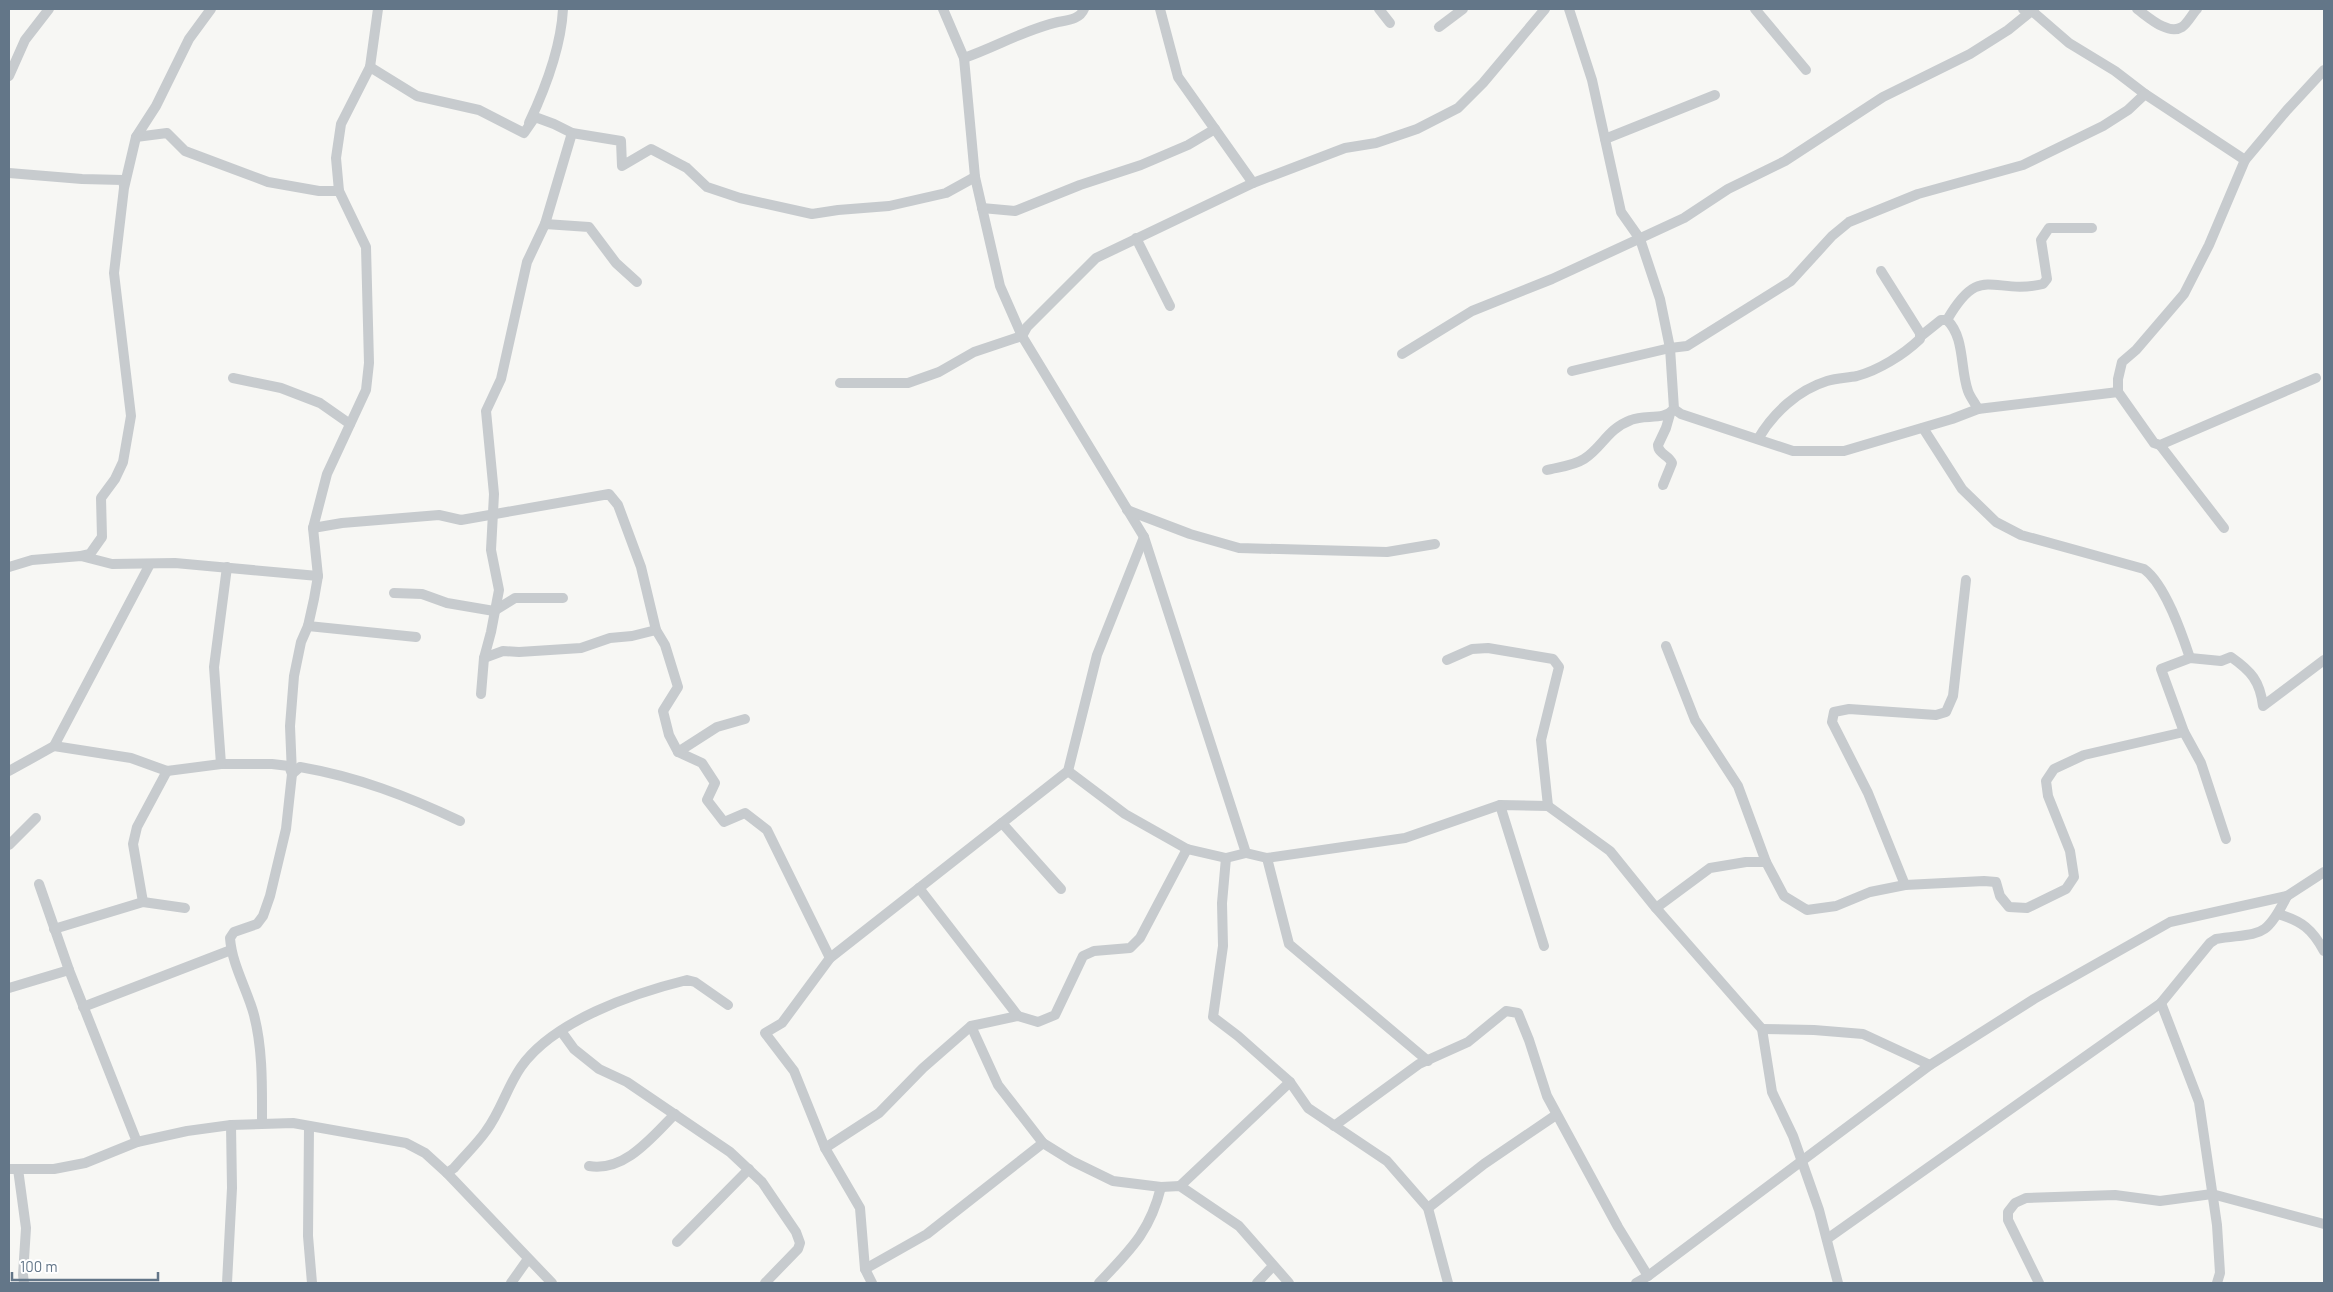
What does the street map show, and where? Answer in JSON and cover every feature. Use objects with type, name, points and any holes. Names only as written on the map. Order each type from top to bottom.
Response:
[{"type":"street","points":[[9,76],[25,40],[49,9]]},
{"type":"street","points":[[9,566],[32,560],[90,554],[102,537],[101,498],[115,479],[123,462],[132,416],[114,273],[124,188],[136,137],[156,106],[189,39],[210,9]]},
{"type":"street","points":[[262,1123],[262,1072],[254,1016],[231,950],[230,938],[234,932],[257,924],[270,896],[286,829],[292,774],[290,726],[294,676],[301,642],[308,626],[318,576],[313,528],[327,474],[366,390],[369,363],[366,247],[340,191],[336,158],[341,124],[370,67],[378,9]]},
{"type":"street","points":[[524,133],[540,99],[562,34],[563,9]]},
{"type":"street","points":[[943,9],[964,58],[976,177],[1000,286],[1022,336],[1144,537],[1246,853]]},
{"type":"street","points":[[964,58],[1031,30],[1072,20],[1082,14],[1084,9]]},
{"type":"street","points":[[1160,9],[1178,77],[1253,183]]},
{"type":"street","points":[[1379,9],[1390,23]]},
{"type":"street","points":[[1439,27],[1463,9]]},
{"type":"street","points":[[840,383],[908,383],[939,372],[974,352],[1022,336],[1027,327],[1096,258],[1253,183],[1345,148],[1376,143],[1417,129],[1458,108],[1482,83],[1545,9]]},
{"type":"street","points":[[1569,9],[1592,80],[1621,212],[1640,239],[1660,299],[1670,348],[1672,412],[1658,445],[1660,451],[1671,459],[1672,463],[1663,485]]},
{"type":"street","points":[[1755,9],[1806,70]]},
{"type":"street","points":[[2137,9],[2163,27],[2172,30],[2181,28],[2197,9]]},
{"type":"street","points":[[1402,354],[1472,311],[1552,279],[1684,218],[1728,189],[1785,160],[1883,96],[1970,54],[2008,30],[2030,10],[2069,43],[2115,71],[2145,94],[2245,160]]},
{"type":"street","points":[[370,67],[418,96],[479,110],[524,133]]},
{"type":"street","points":[[2224,528],[2160,445],[2154,443],[2118,392],[2118,378],[2122,362],[2136,350],[2184,294],[2209,245],[2245,160],[2324,70]]},
{"type":"street","points":[[1572,371],[1670,348],[1688,346],[1791,281],[1832,236],[1849,222],[1918,194],[2023,165],[2103,126],[2128,110],[2145,94]]},
{"type":"street","points":[[1605,139],[1715,95]]},
{"type":"street","points":[[524,133],[535,117],[572,133],[621,142],[622,166],[650,149],[687,168],[707,187],[740,198],[812,214],[889,206],[946,193],[976,177]]},
{"type":"street","points":[[982,208],[1015,211],[1141,165],[1188,145],[1215,129]]},
{"type":"street","points":[[136,137],[167,133],[185,151],[240,173],[288,187],[319,191],[340,191]]},
{"type":"street","points":[[481,694],[484,658],[492,632],[499,590],[492,550],[494,494],[486,410],[501,379],[528,262],[545,224],[572,133]]},
{"type":"street","points":[[9,173],[82,180],[123,180],[124,188]]},
{"type":"street","points":[[545,224],[589,227],[616,263],[637,282]]},
{"type":"street","points":[[1947,320],[1959,299],[1972,288],[1982,284],[2012,288],[2043,284],[2047,279],[2041,240],[2048,228],[2092,228]]},
{"type":"street","points":[[1136,238],[1170,306]]},
{"type":"street","points":[[1881,272],[1921,336]]},
{"type":"street","points":[[1758,439],[1769,420],[1806,391],[1825,381],[1856,376],[1870,371],[1911,347],[1941,320],[1947,320],[1952,324],[1959,342],[1968,391],[1978,409]]},
{"type":"street","points":[[233,378],[281,388],[320,403],[350,424]]},
{"type":"street","points":[[2160,445],[2316,378]]},
{"type":"street","points":[[1547,470],[1568,466],[1584,460],[1614,429],[1631,419],[1672,412],[1793,451],[1844,451],[1923,428],[1978,409],[2118,392]]},
{"type":"street","points":[[1923,428],[1962,489],[1996,522],[2021,535],[2144,569],[2152,574],[2177,620],[2190,658]]},
{"type":"street","points":[[313,528],[342,523],[439,515],[461,520],[609,494],[618,505],[641,567],[656,630],[665,645],[678,687],[663,711],[669,735],[678,752],[702,763],[716,783],[707,800],[724,822],[744,813],[767,830],[830,958]]},
{"type":"street","points":[[1127,510],[1190,534],[1239,548],[1387,552],[1435,544]]},
{"type":"street","points":[[872,1283],[866,1269],[860,1208],[825,1148],[794,1071],[765,1033],[782,1023],[830,958],[1068,771],[1097,655],[1144,537]]},
{"type":"street","points":[[81,556],[112,564],[175,563],[227,567],[268,573],[318,576]]},
{"type":"street","points":[[9,771],[54,746],[150,564]]},
{"type":"street","points":[[221,764],[214,667],[227,567]]},
{"type":"street","points":[[1905,885],[1868,793],[1832,722],[1834,712],[1849,709],[1936,715],[1946,712],[1953,696],[1966,580]]},
{"type":"street","points":[[394,593],[422,594],[447,603],[494,611],[515,598],[562,598]]},
{"type":"street","points":[[308,626],[416,637]]},
{"type":"street","points":[[484,658],[503,651],[519,652],[581,648],[610,638],[632,636],[656,630]]},
{"type":"street","points":[[1666,646],[1695,720],[1738,786],[1766,862],[1784,896],[1807,910],[1836,906],[1870,892],[1905,885],[1984,880],[1996,882],[2000,896],[2009,907],[2027,908],[2066,890],[2074,876],[2070,851],[2048,796],[2046,781],[2054,769],[2084,755],[2184,732]]},
{"type":"street","points":[[1448,660],[1472,649],[1488,648],[1553,659],[1559,667],[1541,740],[1548,806]]},
{"type":"street","points":[[2226,840],[2201,762],[2184,732],[2161,669],[2190,658],[2221,661],[2231,657],[2248,669],[2261,691],[2264,706],[2324,660]]},
{"type":"street","points":[[678,752],[717,727],[745,719]]},
{"type":"street","points":[[54,746],[131,758],[167,771],[221,764],[272,764],[289,766],[292,774]]},
{"type":"street","points":[[292,774],[300,767],[332,773],[409,797],[460,821]]},
{"type":"street","points":[[144,902],[133,844],[137,827],[167,771]]},
{"type":"street","points":[[1068,771],[1125,814],[1186,849],[1226,858],[1246,853],[1267,858],[1405,838],[1500,805],[1548,806],[1610,851],[1656,908],[1762,1029],[1772,1092],[1793,1136],[1819,1210],[1838,1283]]},
{"type":"street","points":[[1500,805],[1544,946]]},
{"type":"street","points":[[9,845],[36,818]]},
{"type":"street","points":[[1002,823],[1061,889]]},
{"type":"street","points":[[825,1148],[879,1113],[923,1068],[971,1026],[1018,1016],[1038,1022],[1055,1015],[1083,956],[1094,951],[1130,948],[1140,938],[1186,849]]},
{"type":"street","points":[[1226,858],[1222,903],[1223,946],[1213,1017],[1238,1036],[1290,1082],[1308,1108],[1387,1161],[1428,1208],[1448,1283]]},
{"type":"street","points":[[1267,858],[1289,944],[1428,1060]]},
{"type":"street","points":[[1656,908],[1710,868],[1746,862],[1766,862]]},
{"type":"street","points":[[1636,1283],[1648,1276],[1930,1064],[2034,999],[2170,922],[2287,896],[2324,872]]},
{"type":"street","points":[[39,884],[83,1007],[137,1142]]},
{"type":"street","points":[[919,888],[1018,1016]]},
{"type":"street","points":[[1827,1239],[2161,1003],[2210,943],[2216,939],[2262,932],[2269,927],[2287,896]]},
{"type":"street","points":[[54,929],[144,902],[185,908]]},
{"type":"street","points":[[2278,914],[2297,920],[2308,928],[2324,951]]},
{"type":"street","points":[[83,1007],[231,950]]},
{"type":"street","points":[[9,988],[69,970]]},
{"type":"street","points":[[447,1173],[454,1168],[486,1131],[521,1067],[538,1046],[561,1031],[624,999],[687,980],[695,982],[728,1004]]},
{"type":"street","points":[[2161,1003],[2199,1102],[2217,1225],[2220,1273],[2217,1283]]},
{"type":"street","points":[[1334,1126],[1419,1064],[1468,1042],[1506,1011],[1518,1013],[1547,1096],[1556,1115],[1618,1227],[1648,1276]]},
{"type":"street","points":[[971,1026],[998,1085],[1043,1143],[1072,1161],[1113,1181],[1161,1187],[1180,1186],[1239,1226],[1289,1283]]},
{"type":"street","points":[[1762,1029],[1814,1030],[1863,1034],[1930,1064]]},
{"type":"street","points":[[561,1031],[574,1049],[598,1069],[627,1082],[675,1114],[730,1152],[762,1182],[800,1238],[798,1249],[765,1283]]},
{"type":"street","points":[[1180,1186],[1290,1082]]},
{"type":"street","points":[[589,1166],[600,1168],[632,1156],[675,1114]]},
{"type":"street","points":[[1428,1208],[1484,1164],[1556,1115]]},
{"type":"street","points":[[24,1283],[26,1228],[13,1169],[54,1168],[85,1163],[137,1142],[187,1131],[262,1123],[293,1123],[406,1143],[425,1153],[447,1173],[552,1283]]},
{"type":"street","points":[[227,1283],[232,1188],[231,1125]]},
{"type":"street","points":[[309,1127],[308,1236],[312,1283]]},
{"type":"street","points":[[866,1269],[927,1234],[1043,1143]]},
{"type":"street","points":[[677,1242],[748,1169]]},
{"type":"street","points":[[1099,1283],[1146,1230],[1156,1209],[1161,1187]]},
{"type":"street","points":[[2039,1283],[2008,1220],[2008,1212],[2015,1203],[2026,1198],[2115,1194],[2160,1201],[2212,1194],[2324,1224]]},
{"type":"street","points":[[511,1283],[528,1259]]},
{"type":"street","points":[[1256,1283],[1273,1266]]}]
